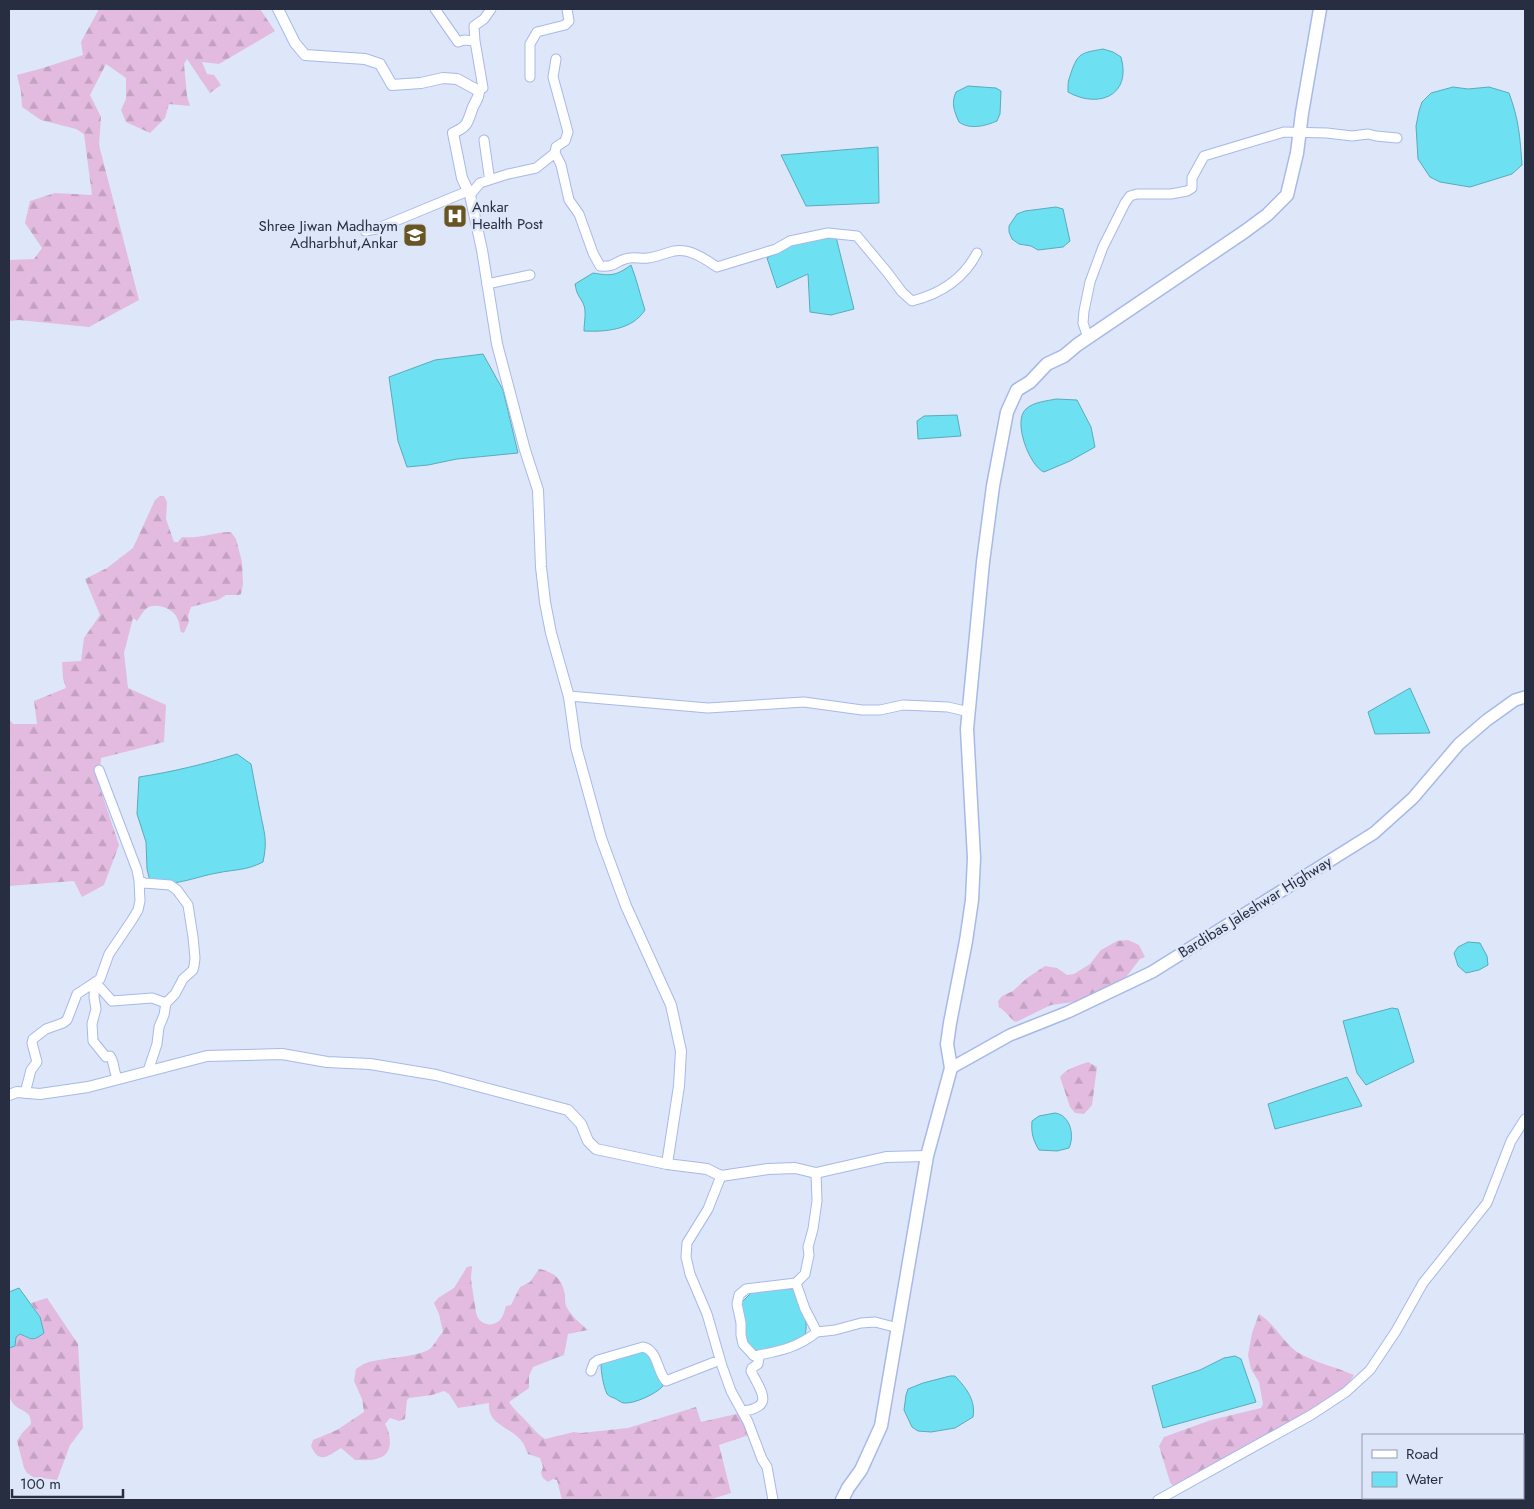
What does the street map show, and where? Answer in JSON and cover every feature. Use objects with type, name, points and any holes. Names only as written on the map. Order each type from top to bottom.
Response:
[{"type":"main road","points":[[842,1500],[861,1470],[881,1426],[927,1156],[951,1068],[947,1044],[972,900],[974,858],[967,729],[991,496],[1007,412],[1017,390],[1030,382],[1048,364],[1064,356],[1267,215],[1287,195],[1300,133],[1320,9]]},
{"type":"main road","name":"Bardibas Jaleshwar Highway","points":[[951,1068],[1010,1034],[1068,1012],[1152,972],[1374,833],[1413,798],[1459,744],[1487,720],[1515,700],[1525,697]]},
{"type":"street","points":[[278,9],[295,43],[305,55],[365,59],[380,64],[392,84],[421,83],[443,78],[457,79],[479,92],[469,121],[463,129],[453,133],[462,178],[469,193],[482,250],[497,344],[525,450],[538,490],[540,567],[551,633],[569,696],[576,747],[601,838],[626,906],[671,1005],[681,1051],[679,1086],[667,1164]]},
{"type":"street","points":[[435,9],[458,42],[464,40],[475,42]]},
{"type":"street","points":[[483,88],[474,26],[484,19],[491,9]]},
{"type":"street","points":[[530,76],[530,44],[537,32],[565,25],[569,21],[567,9]]},
{"type":"street","points":[[556,59],[554,77],[568,132],[565,141],[556,147],[555,153],[561,165],[569,200],[579,214],[592,253],[600,266],[616,265],[623,260],[632,258],[650,258],[677,251],[685,251],[699,256],[717,267],[776,249],[790,241],[828,233],[857,236],[902,292],[912,300],[933,296],[954,281],[972,262],[976,254]]},
{"type":"street","points":[[1088,338],[1083,323],[1093,269],[1120,212],[1130,196],[1144,193],[1171,194],[1188,191],[1192,188],[1192,178],[1204,156],[1284,132],[1327,133],[1352,136],[1368,134],[1397,138]]},
{"type":"street","points":[[484,140],[489,175],[492,179]]},
{"type":"street","points":[[364,231],[376,229],[469,193],[480,183],[536,168],[555,153]]},
{"type":"street","points":[[487,284],[530,275]]},
{"type":"street","points":[[569,696],[708,708],[804,702],[862,710],[880,710],[903,705],[948,707],[969,712]]},
{"type":"street","points":[[25,1093],[31,1070],[37,1062],[32,1043],[33,1039],[46,1029],[67,1020],[78,994],[100,979],[109,954],[138,910],[140,901],[139,880],[132,856],[123,838],[114,806],[99,770]]},
{"type":"street","points":[[139,880],[144,883],[170,885],[177,890],[188,905],[194,944],[193,970],[183,979],[175,994],[166,1003],[155,1052],[148,1071]]},
{"type":"street","points":[[95,982],[112,1001],[152,998],[166,1003]]},
{"type":"street","points":[[95,982],[94,997],[96,1009],[92,1024],[93,1041],[106,1057],[110,1056],[113,1059],[118,1079]]},
{"type":"street","points":[[9,1095],[17,1092],[40,1094],[88,1087],[207,1056],[282,1054],[328,1062],[370,1064],[436,1075],[568,1110],[581,1124],[588,1141],[596,1149],[667,1164],[707,1169],[720,1176],[768,1169],[795,1168],[816,1173],[886,1157],[927,1156]]},
{"type":"street","points":[[1158,1500],[1311,1415],[1346,1392],[1370,1370],[1396,1331],[1423,1283],[1487,1203],[1511,1141],[1525,1119]]},
{"type":"street","points":[[816,1173],[817,1201],[814,1229],[808,1247],[808,1265],[805,1274],[796,1283],[746,1290],[739,1296],[737,1304],[743,1344],[754,1356],[759,1356],[794,1347],[817,1332],[836,1330],[861,1323],[875,1322],[898,1328]]},
{"type":"street","points":[[720,1176],[708,1209],[687,1243],[686,1257],[690,1274],[707,1314],[731,1391],[743,1411],[762,1460],[767,1467],[773,1500]]},
{"type":"street","points":[[796,1283],[805,1309],[817,1332]]},
{"type":"street","points":[[591,1371],[594,1363],[598,1360],[643,1347],[650,1349],[666,1381],[720,1360]]},
{"type":"street","points":[[743,1411],[756,1408],[762,1405],[763,1402],[762,1395],[751,1371],[758,1364],[759,1356]]},
{"type":"green space","points":[[99,9],[260,9],[275,31],[219,64],[202,62],[207,74],[214,75],[221,85],[210,93],[187,59],[184,64],[187,96],[190,106],[169,104],[165,118],[150,133],[126,122],[121,110],[126,99],[126,78],[106,64],[90,95],[101,117],[99,145],[139,300],[89,327],[19,320],[9,321],[9,260],[34,259],[42,248],[25,223],[30,201],[55,193],[92,195],[84,134],[76,129],[41,120],[22,107],[17,75],[83,55],[81,42]]},
{"type":"green space","points":[[160,496],[164,496],[167,502],[166,519],[174,542],[178,542],[182,537],[231,532],[236,539],[242,562],[243,584],[241,594],[226,595],[218,600],[191,607],[188,616],[189,622],[184,633],[181,632],[176,616],[160,606],[147,608],[137,621],[133,618],[124,653],[128,688],[166,705],[164,742],[101,758],[99,785],[119,845],[104,885],[82,897],[74,881],[9,886],[9,719],[13,724],[37,724],[34,701],[66,688],[62,662],[81,661],[84,638],[100,615],[85,579],[107,568],[133,548],[155,500]]},
{"type":"green space","points":[[1128,940],[1139,945],[1145,957],[1140,959],[1123,981],[1082,1001],[1051,1005],[1016,1022],[999,1007],[998,1001],[1002,996],[1013,991],[1027,978],[1045,966],[1057,968],[1067,975],[1074,974],[1090,964],[1101,950],[1117,941]]},
{"type":"green space","points":[[1088,1062],[1097,1067],[1092,1105],[1084,1114],[1075,1113],[1070,1107],[1060,1077],[1069,1069]]},
{"type":"green space","points":[[472,1266],[471,1278],[477,1316],[482,1322],[486,1324],[497,1323],[506,1306],[511,1305],[520,1287],[530,1282],[539,1269],[553,1274],[559,1280],[564,1289],[568,1310],[588,1330],[568,1334],[564,1355],[533,1367],[529,1376],[529,1388],[509,1402],[540,1435],[545,1439],[574,1432],[581,1433],[628,1428],[696,1407],[701,1422],[741,1413],[749,1435],[719,1445],[731,1493],[709,1500],[562,1500],[557,1480],[553,1479],[548,1482],[543,1478],[541,1473],[543,1467],[540,1458],[528,1454],[519,1438],[496,1422],[489,1411],[489,1403],[458,1408],[449,1394],[444,1391],[432,1395],[409,1398],[407,1400],[405,1419],[399,1421],[390,1418],[385,1424],[389,1433],[390,1443],[384,1456],[373,1460],[355,1460],[341,1448],[324,1457],[317,1455],[311,1446],[313,1440],[337,1430],[364,1412],[362,1399],[354,1381],[356,1369],[372,1361],[410,1355],[431,1348],[443,1332],[439,1314],[434,1303],[438,1298],[454,1288],[467,1267]]},
{"type":"green space","points":[[47,1298],[78,1344],[83,1428],[70,1445],[57,1480],[33,1477],[24,1468],[17,1441],[31,1424],[29,1415],[12,1402],[8,1384],[9,1348],[15,1346],[16,1337],[20,1334],[31,1339],[40,1317],[31,1303]]},
{"type":"green space","points":[[1259,1314],[1297,1352],[1354,1375],[1345,1389],[1173,1486],[1170,1482],[1159,1446],[1164,1437],[1211,1420],[1261,1408],[1263,1404],[1259,1382],[1251,1369],[1248,1355],[1252,1333]]},
{"type":"water","points":[[1103,49],[1121,57],[1122,81],[1117,90],[1110,96],[1101,99],[1079,97],[1068,92],[1069,78],[1079,57],[1085,53]]},
{"type":"water","points":[[968,86],[996,88],[1001,91],[1000,114],[997,121],[973,127],[959,122],[954,107],[954,96],[956,92]]},
{"type":"water","points":[[1453,87],[1468,89],[1489,87],[1509,93],[1515,112],[1522,165],[1512,174],[1470,187],[1440,182],[1430,177],[1418,159],[1416,126],[1419,111],[1422,102],[1431,93]]},
{"type":"water","points":[[878,147],[879,203],[806,206],[781,155]]},
{"type":"water","points":[[1056,207],[1063,209],[1070,241],[1063,247],[1038,250],[1031,246],[1019,244],[1012,239],[1009,226],[1017,214],[1025,211]]},
{"type":"water","points":[[836,237],[854,309],[831,315],[810,312],[808,274],[777,288],[767,258],[794,243]]},
{"type":"water","points":[[631,265],[645,310],[640,317],[626,326],[610,330],[584,331],[585,309],[575,284],[593,273],[613,274]]},
{"type":"water","points":[[483,354],[503,390],[518,453],[457,459],[407,467],[398,441],[389,377],[435,360]]},
{"type":"water","points":[[1056,399],[1077,400],[1091,427],[1095,447],[1070,461],[1044,472],[1033,462],[1024,443],[1021,423],[1022,415],[1032,405]]},
{"type":"water","points":[[957,415],[961,436],[918,439],[917,421],[924,416]]},
{"type":"water","points":[[1410,688],[1430,733],[1375,734],[1368,712]]},
{"type":"water","points":[[237,754],[251,764],[265,836],[263,862],[246,868],[175,883],[150,881],[147,869],[146,842],[137,814],[139,777],[164,773]]},
{"type":"water","points":[[1468,942],[1480,943],[1487,956],[1488,965],[1479,970],[1466,973],[1458,966],[1454,953],[1458,947]]},
{"type":"water","points":[[1392,1008],[1398,1009],[1414,1062],[1366,1085],[1357,1073],[1343,1021]]},
{"type":"water","points":[[1347,1077],[1362,1106],[1275,1129],[1268,1104]]},
{"type":"water","points":[[1055,1113],[1064,1117],[1070,1126],[1071,1143],[1069,1148],[1057,1151],[1039,1150],[1033,1136],[1032,1121],[1039,1116]]},
{"type":"water","points":[[787,1287],[796,1288],[803,1307],[806,1320],[804,1339],[760,1352],[754,1351],[746,1341],[741,1303],[751,1293]]},
{"type":"water","points":[[19,1288],[40,1317],[44,1333],[32,1339],[20,1334],[16,1337],[15,1346],[9,1348],[9,1292]]},
{"type":"water","points":[[647,1349],[663,1386],[650,1395],[628,1403],[608,1395],[603,1383],[601,1363]]},
{"type":"water","points":[[1235,1356],[1241,1359],[1256,1402],[1163,1428],[1152,1386],[1200,1370],[1224,1358]]},
{"type":"water","points":[[955,1376],[972,1400],[973,1417],[955,1428],[931,1432],[918,1431],[912,1427],[904,1410],[908,1389]]},
{"type":"place","name":"Ankar Health Post","points":[[455,216]]},
{"type":"place","name":"Shree Jiwan Madhaym Adharbhut,Ankar","points":[[415,235]]}]
